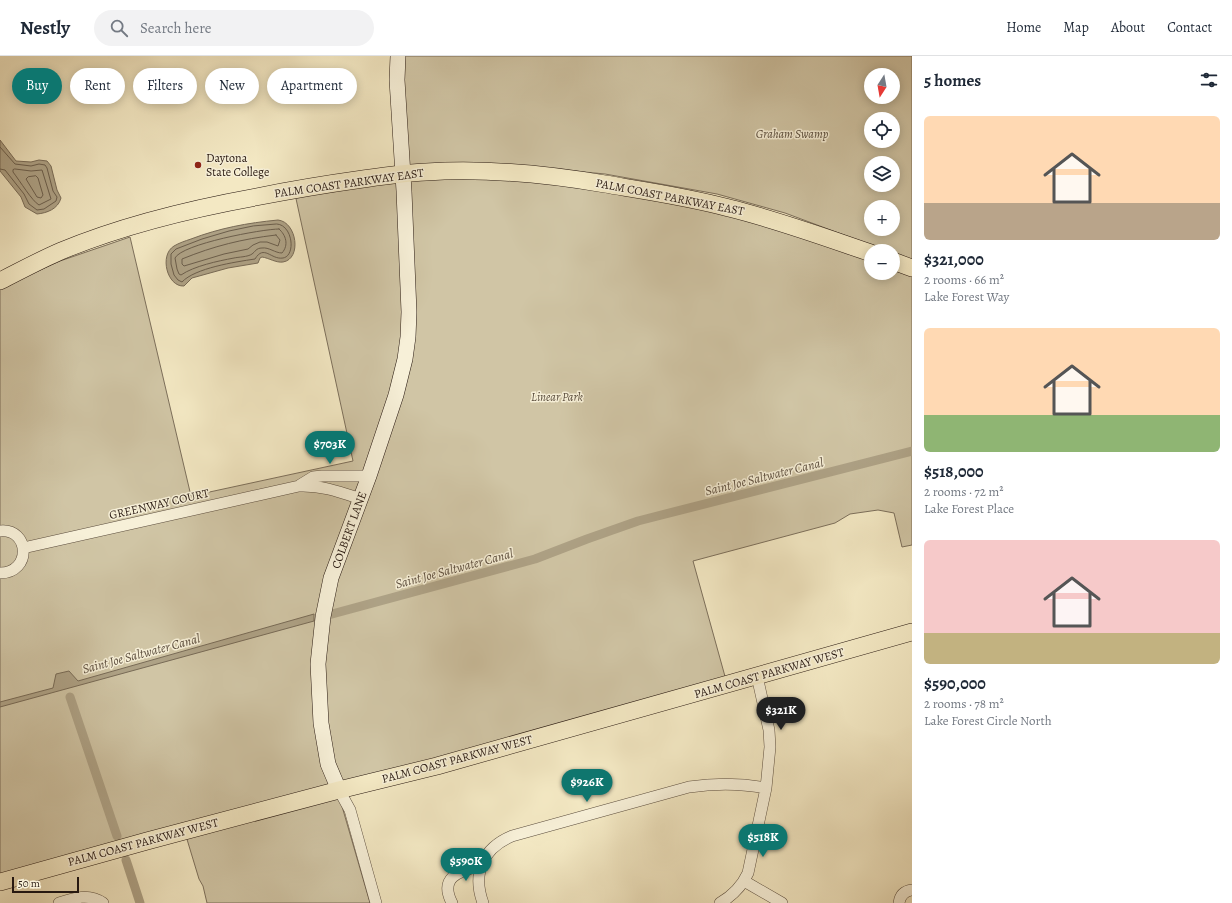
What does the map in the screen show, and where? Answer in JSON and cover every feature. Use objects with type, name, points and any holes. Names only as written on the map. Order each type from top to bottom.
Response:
[{"type":"main road","name":"PALM COAST PARKWAY EAST","points":[[0,281],[33,264],[80,244],[136,225],[183,212],[309,187],[402,174],[440,171],[516,172],[619,186],[699,201],[790,225],[864,251]]},
{"type":"main road","points":[[900,264],[912,268]]},
{"type":"main road","name":"PALM COAST PARKWAY WEST","points":[[0,882],[154,839],[339,790],[437,766],[912,632]]},
{"type":"street","name":"COLBERT LANE","points":[[376,903],[350,810],[339,790],[328,764],[322,734],[318,690],[318,656],[323,617],[330,582],[361,499],[400,381],[408,337],[409,312],[396,80],[398,56]]},
{"type":"street","points":[[300,486],[313,477],[369,476]]},
{"type":"street","points":[[300,486],[314,485],[361,499]]},
{"type":"street","name":"GREENWAY COURT","points":[[23,548],[300,486]]},
{"type":"street","points":[[0,531],[10,532],[16,535],[21,541],[24,554],[18,567],[12,571],[0,573]]},
{"type":"street","points":[[720,903],[731,895],[744,881],[751,860],[766,788],[770,762],[769,730],[756,676]]},
{"type":"street","points":[[482,903],[478,885],[481,866],[491,848],[503,839],[674,790],[712,784],[738,784],[766,788]]},
{"type":"street","points":[[452,903],[448,894],[448,887],[453,876],[463,870],[481,866]]},
{"type":"street","points":[[744,881],[782,903]]},
{"type":"street","points":[[899,903],[905,892],[912,890]]},
{"type":"street","points":[[59,903],[81,897],[95,899],[102,903]]},
{"type":"green space","name":"Graham Swamp","points":[[405,56],[912,56],[912,261],[900,256],[900,244],[868,244],[785,213],[717,194],[605,174],[513,165],[407,167],[403,92]]},
{"type":"green space","name":"Linear Park","points":[[523,176],[695,206],[767,225],[864,257],[864,280],[900,280],[900,270],[912,274],[912,545],[902,547],[894,513],[878,510],[850,514],[835,523],[693,561],[726,680],[0,876],[0,288],[60,261],[130,237],[191,496],[353,461],[295,194],[366,182]]},
{"type":"green space","points":[[339,796],[370,903],[207,903],[203,886],[199,879],[186,836]]},
{"type":"water","points":[[0,140],[16,161],[47,161],[51,166],[57,190],[61,198],[60,202],[55,208],[45,213],[37,214],[25,207],[21,197],[0,171]]},
{"type":"water","points":[[278,220],[284,222],[293,233],[295,248],[289,259],[280,262],[262,257],[258,263],[228,268],[192,278],[184,286],[178,285],[169,276],[166,263],[167,256],[169,250],[174,246],[202,235],[223,229],[244,224]]},
{"type":"water","points":[[314,614],[314,621],[0,707],[0,702],[53,688],[56,674],[69,671],[78,681]]},
{"type":"waterway","name":"Saint Joe Saltwater Canal","points":[[321,617],[535,559],[638,521],[912,451]]},
{"type":"waterway","points":[[70,697],[117,836]]},
{"type":"waterway","points":[[126,860],[140,903]]},
{"type":"place","name":"Daytona State College","points":[[198,165]]}]
